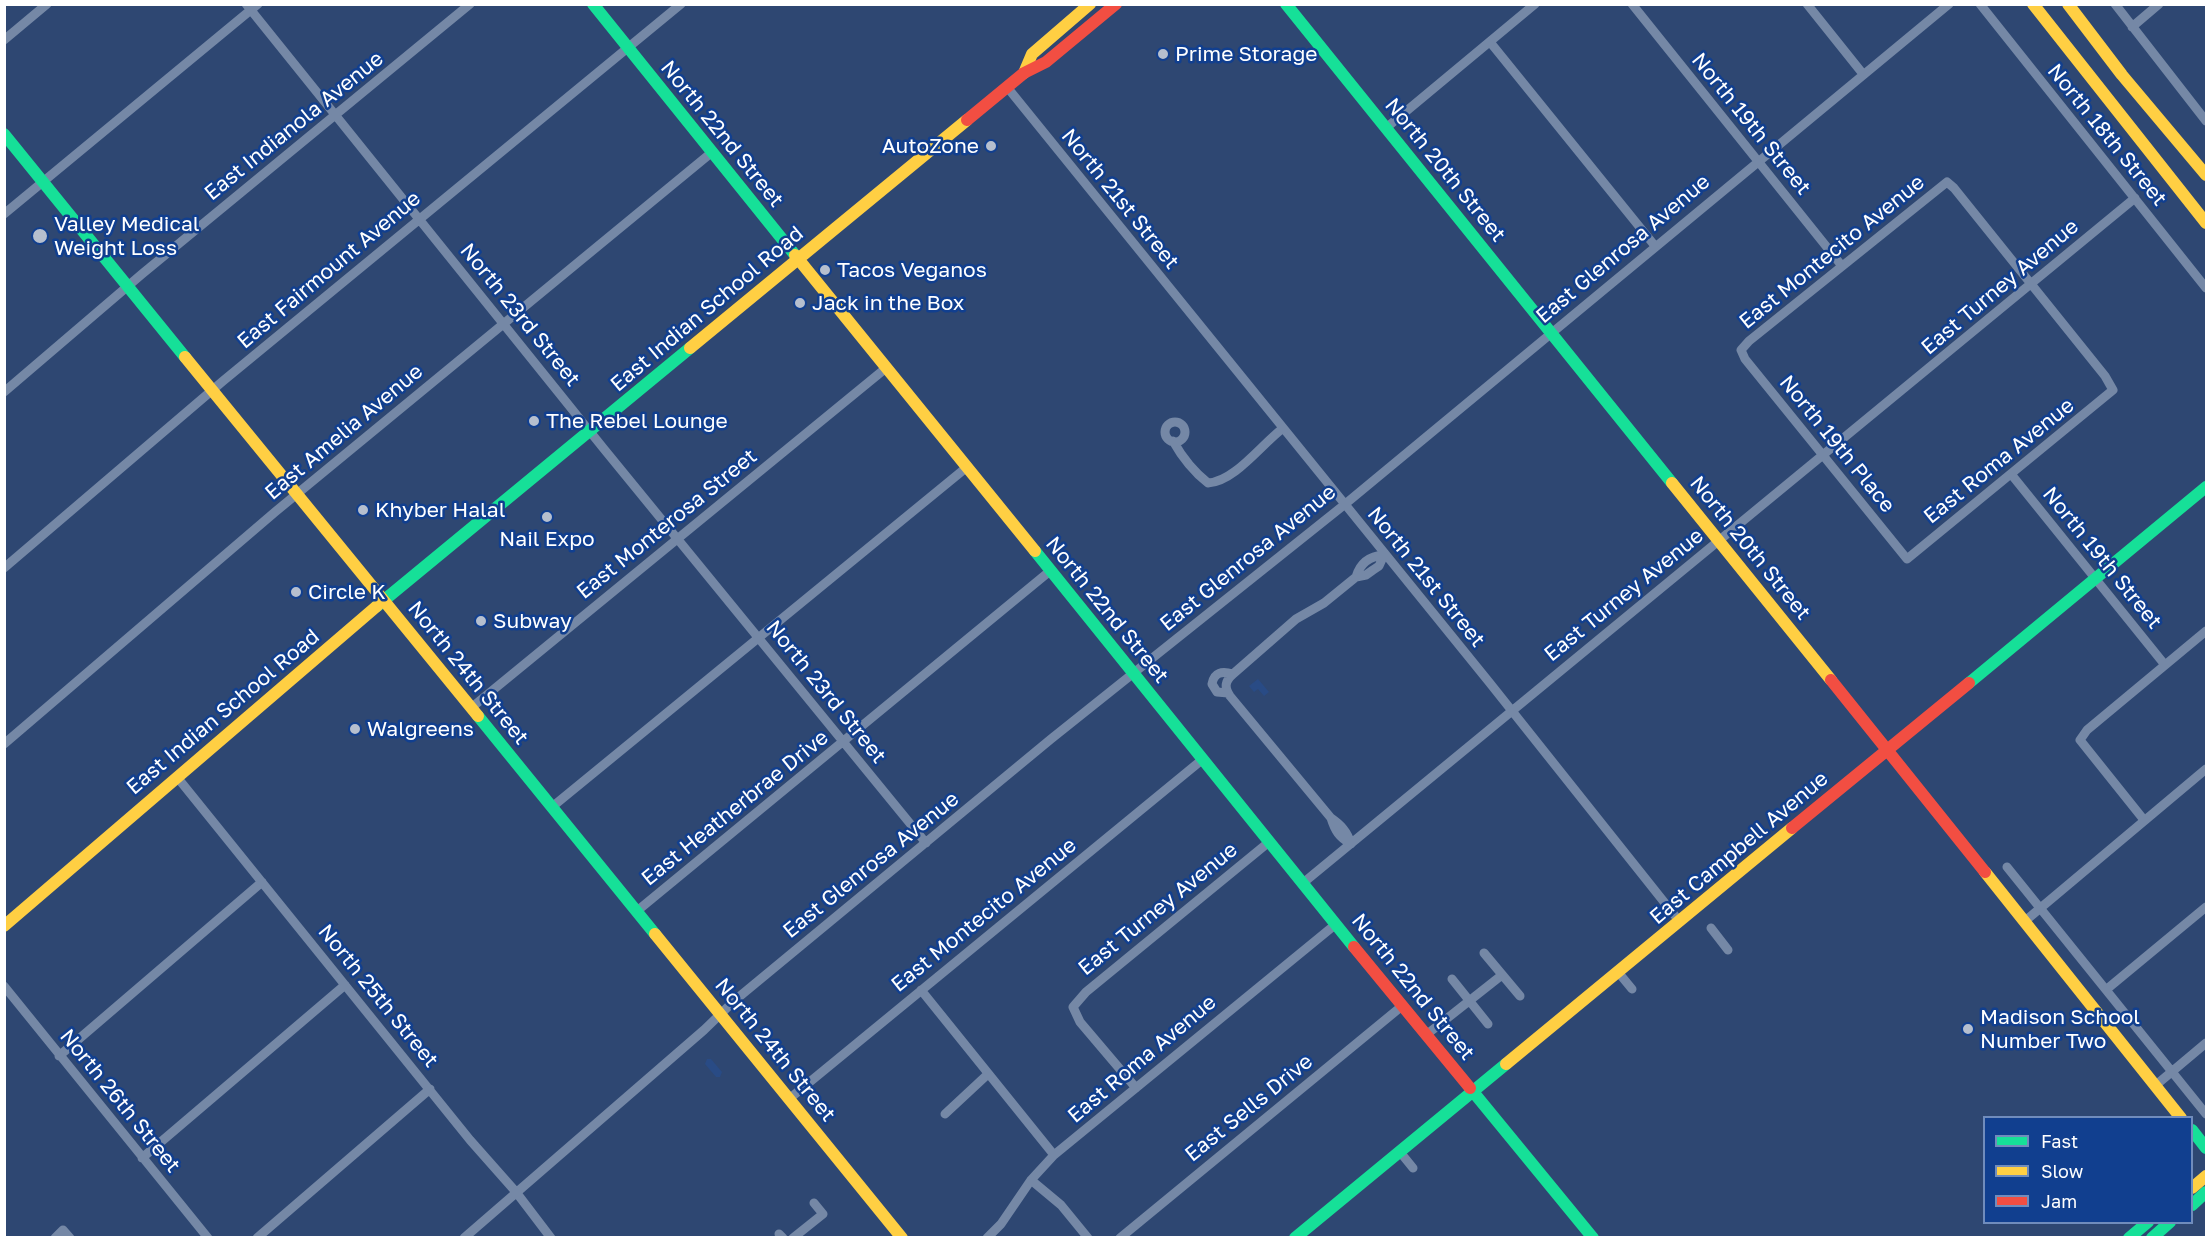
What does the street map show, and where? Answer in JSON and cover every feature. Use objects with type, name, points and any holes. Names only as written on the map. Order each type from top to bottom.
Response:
[{"type":"main road","name":"North 22nd Street","points":[[593,4],[1269,842],[1593,1238]]},
{"type":"main road","name":"East Indian School Road","points":[[1024,73],[1032,54],[1090,4]]},
{"type":"main road","name":"East Indian School Road","points":[[4,927],[384,601],[1024,73],[1046,62],[1116,4]]},
{"type":"main road","name":"North 20th Street","points":[[1286,4],[2180,1116]]},
{"type":"main road","points":[[2018,4],[2096,98],[2147,149]]},
{"type":"main road","points":[[2032,4],[2206,223]]},
{"type":"main road","points":[[2068,4],[2122,75],[2206,175]]},
{"type":"main road","points":[[2081,4],[2130,67],[2172,132]]},
{"type":"main road","name":"North 24th Street","points":[[4,134],[902,1238]]},
{"type":"main road","name":"East Campbell Avenue","points":[[1295,1238],[2206,487]]},
{"type":"main road","points":[[2193,1131],[2206,1148]]},
{"type":"main road","points":[[2193,1187],[2206,1176]]},
{"type":"main road","points":[[2193,1204],[2206,1192]]},
{"type":"main road","points":[[2129,1238],[2146,1224]]},
{"type":"main road","points":[[2152,1238],[2168,1224]]},
{"type":"street","points":[[4,40],[47,4]]},
{"type":"street","name":"East Indianola Avenue","points":[[4,392],[128,286],[470,4]]},
{"type":"street","name":"East Fairmount Avenue","points":[[4,568],[419,218],[681,4]]},
{"type":"street","points":[[1386,128],[1535,4]]},
{"type":"street","name":"North 19th Street","points":[[1632,4],[1842,266]]},
{"type":"street","points":[[1807,4],[1863,74]]},
{"type":"street","name":"East Glenrosa Avenue","points":[[464,1238],[696,1037],[719,1013],[1114,687],[1344,505],[1550,332],[1949,4]]},
{"type":"street","name":"North 18th Street","points":[[1980,4],[2206,288]]},
{"type":"street","points":[[2115,4],[2206,121]]},
{"type":"street","points":[[2132,27],[2159,4]]},
{"type":"street","points":[[4,214],[252,7]]},
{"type":"street","name":"North 23rd Street","points":[[252,7],[335,115],[926,843]]},
{"type":"street","points":[[1490,42],[1654,246]]},
{"type":"street","name":"North 21st Street","points":[[1007,87],[1680,922]]},
{"type":"street","name":"East Amelia Avenue","points":[[4,744],[297,495],[711,153]]},
{"type":"street","name":"East Montecito Avenue","points":[[1741,350],[1947,182],[2031,285]]},
{"type":"street","name":"East Turney Avenue","points":[[1304,883],[2135,198]]},
{"type":"street","name":"East Roma Avenue","points":[[1907,559],[2113,390],[2105,376],[2031,285]]},
{"type":"street","name":"North 19th Place","points":[[1741,350],[1745,359],[1907,559]]},
{"type":"street","name":"East Monterosa Street","points":[[471,708],[886,368]]},
{"type":"street","points":[[1173,441],[1202,479],[1208,483],[1216,483],[1241,466],[1282,429]]},
{"type":"street","points":[[552,807],[967,467]]},
{"type":"street","name":"North 19th Street","points":[[2012,474],[2165,665]]},
{"type":"street","points":[[1351,844],[1335,831],[1330,818],[1228,693],[1226,684],[1233,674],[1296,619],[1324,603],[1356,577],[1366,575],[1379,566],[1384,555]]},
{"type":"street","name":"East Heatherbrae Drive","points":[[637,911],[1050,571]]},
{"type":"street","points":[[2144,820],[2080,740],[2087,730],[2206,632]]},
{"type":"street","points":[[1228,693],[1217,692],[1212,684],[1213,678],[1224,671],[1233,674]]},
{"type":"street","name":"East Montecito Avenue","points":[[789,1099],[1203,759]]},
{"type":"street","points":[[2025,921],[2206,769]]},
{"type":"street","name":"North 25th Street","points":[[177,777],[470,1140],[516,1192],[550,1238]]},
{"type":"street","name":"East Turney Avenue","points":[[1136,1088],[1080,1022],[1073,1007],[1086,992],[1269,842]]},
{"type":"street","points":[[2007,867],[2206,1114]]},
{"type":"street","points":[[59,1056],[262,882]]},
{"type":"street","points":[[2107,989],[2206,907]]},
{"type":"street","name":"East Roma Avenue","points":[[987,1238],[1001,1224],[1032,1180],[1054,1155],[1336,924]]},
{"type":"street","points":[[1711,928],[1728,950]]},
{"type":"street","points":[[1484,953],[1520,996]]},
{"type":"street","points":[[1618,972],[1632,989]]},
{"type":"street","points":[[1426,1035],[1502,975]]},
{"type":"street","points":[[1452,979],[1488,1024]]},
{"type":"street","points":[[142,1158],[345,985]]},
{"type":"street","name":"North 26th Street","points":[[4,986],[208,1238]]},
{"type":"street","points":[[921,990],[1054,1155]]},
{"type":"street","name":"East Sells Drive","points":[[1120,1238],[1402,1005]]},
{"type":"street","points":[[2156,1084],[2206,1043]]},
{"type":"street","points":[[945,1114],[988,1074]]},
{"type":"street","points":[[257,1238],[430,1089]]},
{"type":"street","points":[[1400,1152],[1413,1168]]},
{"type":"street","points":[[1032,1180],[1061,1205],[1088,1238]]},
{"type":"street","points":[[794,1238],[823,1214],[814,1203]]},
{"type":"street","points":[[55,1238],[63,1230],[70,1238]]},
{"type":"water","points":[[1258,679],[1269,692],[1264,696],[1258,689],[1254,692],[1249,686]]},
{"type":"water","points":[[707,1059],[711,1059],[722,1072],[720,1077],[716,1077],[705,1064]]},
{"type":"traffic: fast","points":[[593,4],[795,255]]},
{"type":"traffic: fast","points":[[1286,4],[1672,483]]},
{"type":"traffic: fast","points":[[4,134],[185,357]]},
{"type":"traffic: fast","points":[[377,606],[690,348]]},
{"type":"traffic: fast","points":[[1969,683],[2206,487]]},
{"type":"traffic: fast","points":[[1035,551],[1354,947]]},
{"type":"traffic: fast","points":[[478,716],[655,934]]},
{"type":"traffic: fast","points":[[1295,1238],[1506,1064]]},
{"type":"traffic: fast","points":[[1470,1088],[1593,1238]]},
{"type":"traffic: fast","points":[[2193,1131],[2206,1148]]},
{"type":"traffic: fast","points":[[2193,1204],[2206,1192]]},
{"type":"traffic: fast","points":[[2129,1238],[2146,1224]]},
{"type":"traffic: fast","points":[[2152,1238],[2168,1224]]},
{"type":"traffic: slow","points":[[1024,73],[1032,54],[1090,4]]},
{"type":"traffic: slow","points":[[2033,4],[2206,223]]},
{"type":"traffic: slow","points":[[2068,4],[2122,75],[2206,175]]},
{"type":"traffic: slow","points":[[690,348],[967,120]]},
{"type":"traffic: slow","points":[[795,255],[1035,551]]},
{"type":"traffic: slow","points":[[185,357],[478,716]]},
{"type":"traffic: slow","points":[[1672,483],[1831,680]]},
{"type":"traffic: slow","points":[[4,926],[377,606]]},
{"type":"traffic: slow","points":[[1506,1064],[1792,828]]},
{"type":"traffic: slow","points":[[1985,872],[2179,1116]]},
{"type":"traffic: slow","points":[[655,934],[902,1238]]},
{"type":"traffic: slow","points":[[2193,1187],[2206,1176]]},
{"type":"traffic: jam","points":[[967,120],[1024,73],[1046,62],[1116,4]]},
{"type":"traffic: jam","points":[[1831,680],[1985,872]]},
{"type":"traffic: jam","points":[[1792,828],[1969,683]]},
{"type":"traffic: jam","points":[[1354,947],[1470,1088]]},
{"type":"place","name":"Prime Storage","points":[[1163,54]]},
{"type":"place","name":"AutoZone","points":[[991,146]]},
{"type":"place","name":"Valley Medical Weight Loss","points":[[40,236]]},
{"type":"place","name":"Tacos Veganos","points":[[825,270]]},
{"type":"place","name":"Jack in the Box","points":[[800,303]]},
{"type":"place","name":"The Rebel Lounge","points":[[534,421]]},
{"type":"place","name":"Khyber Halal","points":[[363,510]]},
{"type":"place","name":"Nail Expo","points":[[547,517]]},
{"type":"place","name":"Circle K","points":[[296,592]]},
{"type":"place","name":"Subway","points":[[481,621]]},
{"type":"place","name":"Walgreens","points":[[355,729]]},
{"type":"place","name":"Madison School Number Two","points":[[1968,1029]]}]
